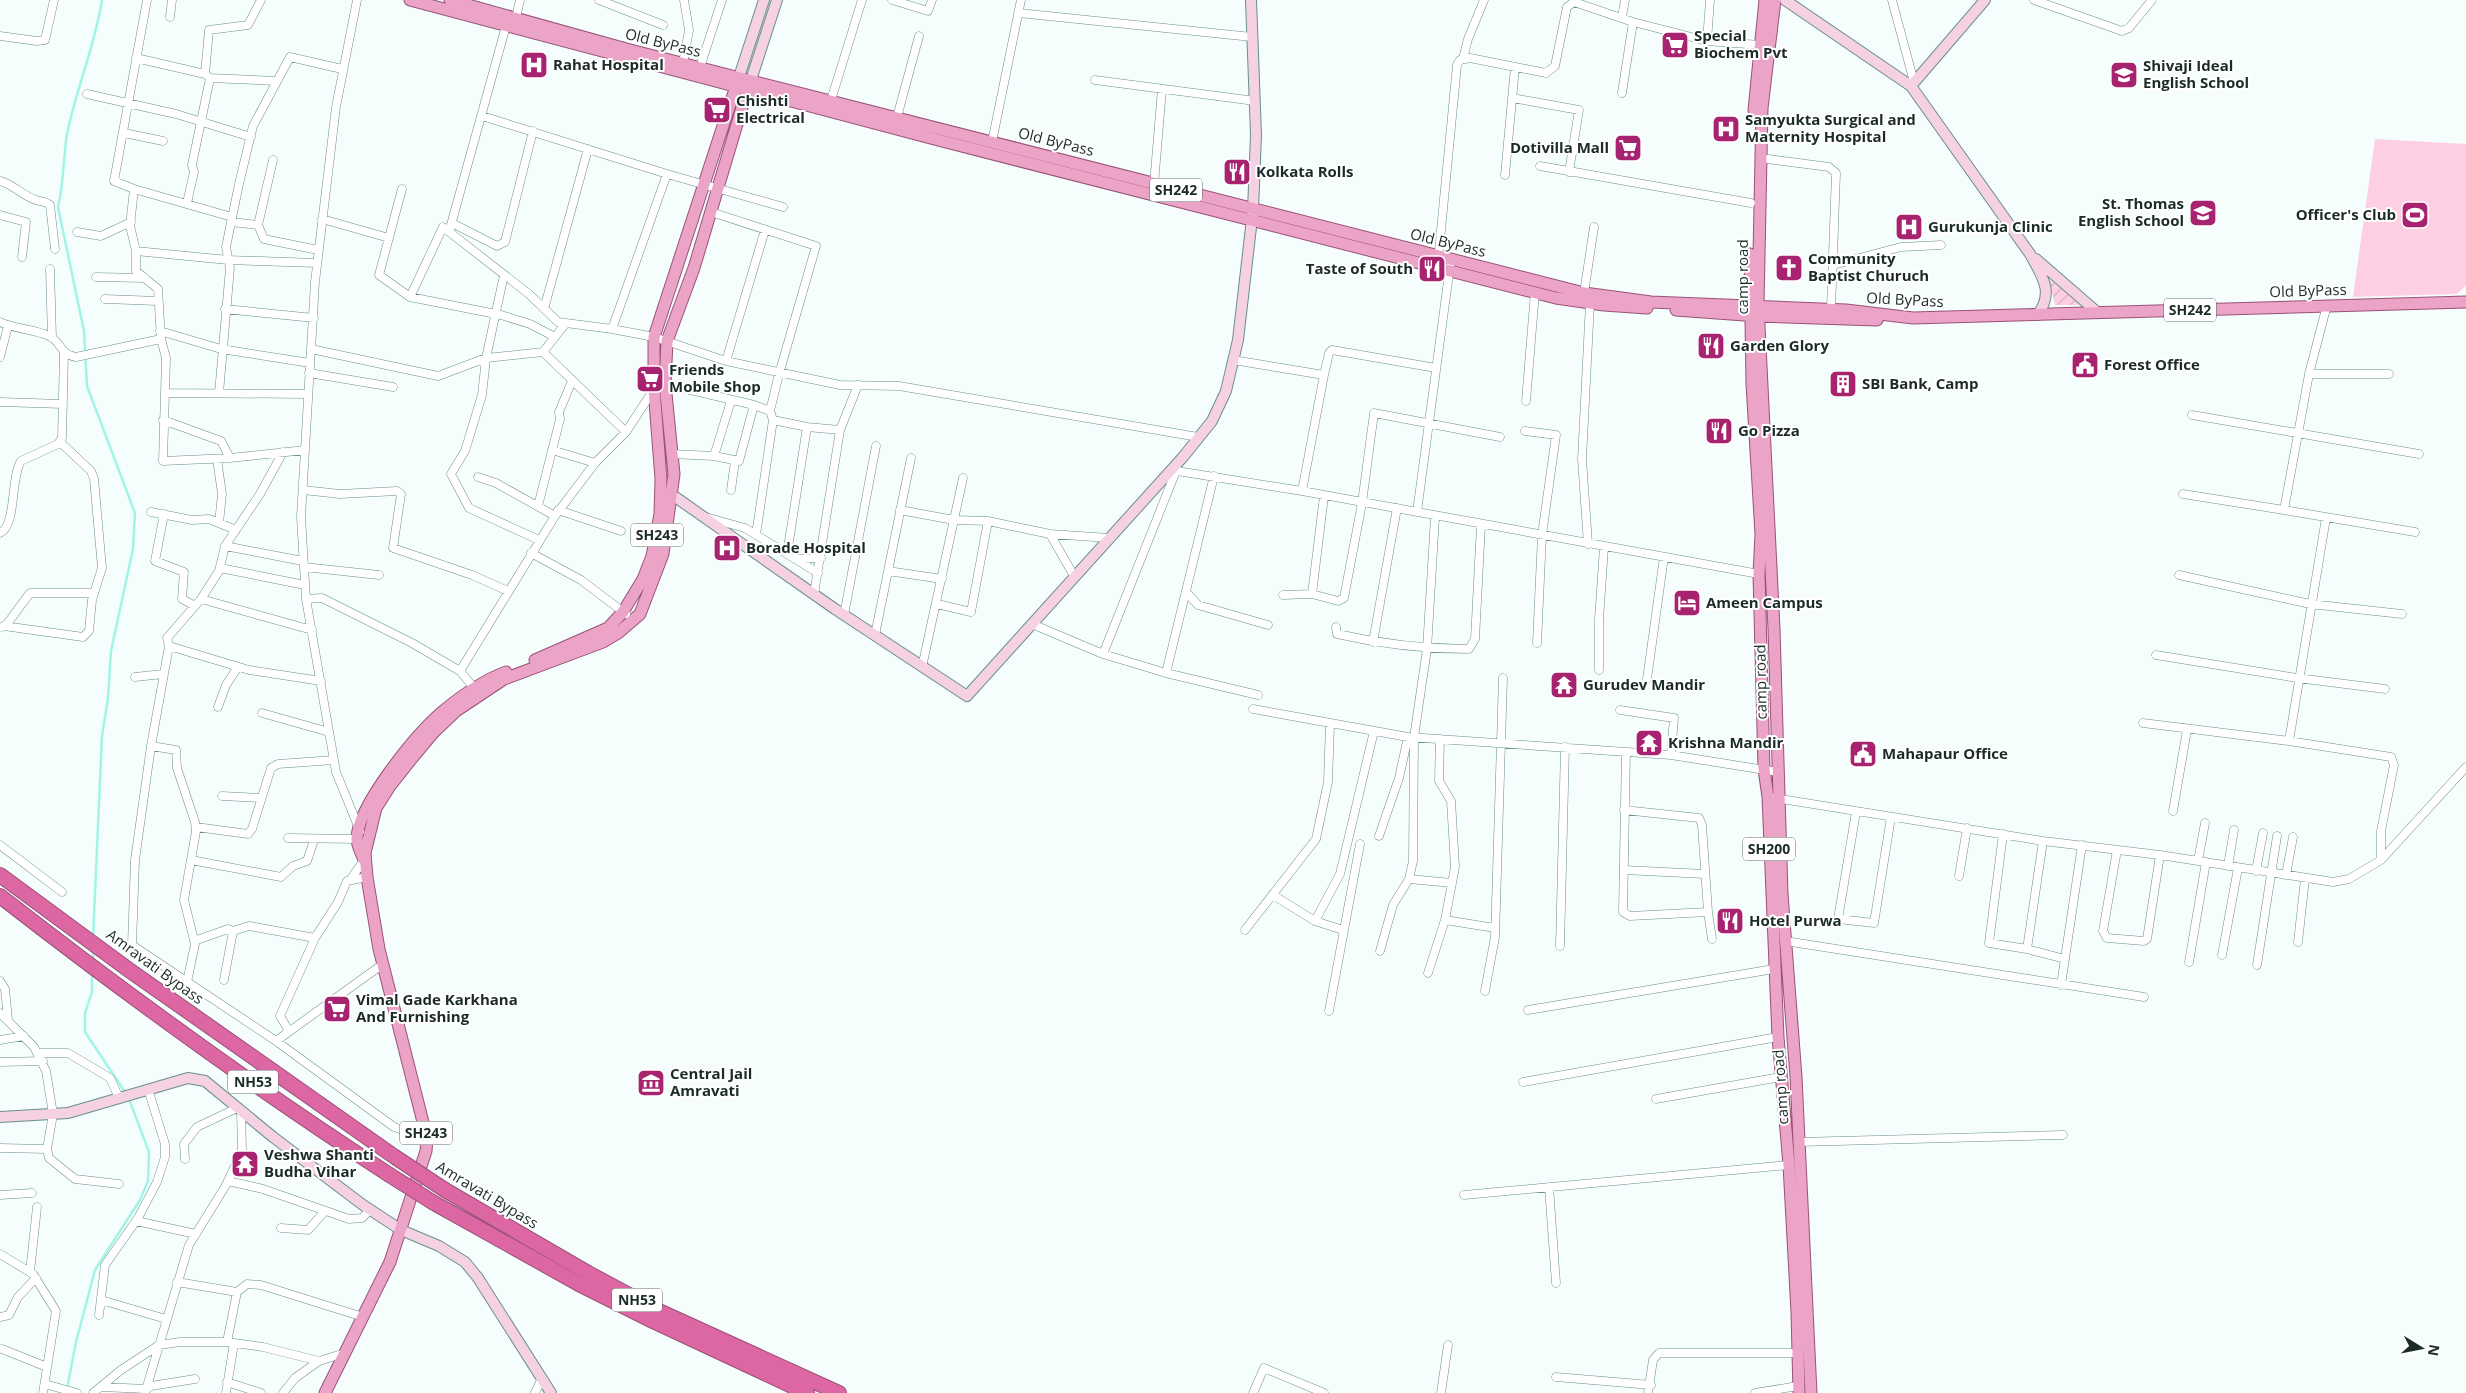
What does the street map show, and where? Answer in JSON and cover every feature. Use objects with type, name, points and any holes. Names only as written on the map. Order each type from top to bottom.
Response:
[{"type":"highway","name":"Amravati Bypass","points":[[0,875],[129,970],[395,1158],[444,1190],[588,1273],[659,1311],[838,1393]]},
{"type":"highway","name":"Amravati Bypass","points":[[0,896],[120,987],[323,1132],[434,1203],[579,1284],[807,1393]]},
{"type":"main road","points":[[410,0],[512,24],[737,82]]},
{"type":"main road","name":"camp road","points":[[1765,0],[1754,108],[1751,203],[1764,770],[1774,798],[1785,941],[1799,1142],[1811,1393]]},
{"type":"main road","name":"camp road","points":[[1775,0],[1762,108],[1754,311],[1774,630],[1778,772],[1774,798],[1774,969],[1789,1165],[1799,1389]]},
{"type":"main road","name":"Old ByPass","points":[[457,1],[512,24],[700,67],[737,82],[831,100],[992,142],[1126,181],[1154,184],[1252,215],[1438,262],[1584,293],[1651,302],[1754,311],[1831,309],[1914,318],[2464,300]]},
{"type":"main road","name":"SH243","points":[[361,836],[390,786],[434,732],[456,711],[504,679],[603,642],[618,633],[640,614],[663,554],[674,474],[654,337],[737,82]]},
{"type":"main road","points":[[749,84],[1252,215]]},
{"type":"main road","name":"SH243","points":[[325,1393],[390,1262],[426,1151],[427,1138],[383,964],[364,860],[361,836],[373,794],[422,733],[442,712],[490,678],[601,632],[623,612],[643,579],[658,534],[661,479],[660,387],[667,341],[694,268],[749,84]]},
{"type":"main road","points":[[1450,265],[1536,292],[1590,303],[1754,311],[1850,320],[1914,318]]},
{"type":"street","points":[[0,36],[36,41],[45,40],[54,0]]},
{"type":"street","points":[[147,0],[130,104],[114,180],[134,189],[187,203],[232,220],[258,225]]},
{"type":"street","points":[[170,16],[172,0]]},
{"type":"street","points":[[187,203],[194,172],[192,165],[202,122],[208,76],[209,30],[248,25],[261,0]]},
{"type":"street","points":[[288,838],[314,840],[361,836],[336,772],[306,599],[303,490],[318,250],[342,69],[357,0]]},
{"type":"street","points":[[449,232],[482,116],[520,0]]},
{"type":"street","points":[[600,0],[663,24]]},
{"type":"street","points":[[683,63],[689,30],[684,0]]},
{"type":"street","points":[[700,67],[722,0]]},
{"type":"street","points":[[737,82],[764,0]]},
{"type":"street","points":[[749,84],[777,0]]},
{"type":"street","points":[[831,100],[862,0]]},
{"type":"street","points":[[892,0],[928,11],[932,0]]},
{"type":"street","points":[[992,142],[1022,0]]},
{"type":"street","points":[[672,494],[844,615],[967,696],[1108,538],[1174,470],[1215,413],[1226,391],[1238,340],[1252,215],[1256,135],[1251,0]]},
{"type":"street","points":[[1438,262],[1457,65],[1463,59],[1468,39],[1484,0]]},
{"type":"street","points":[[1622,17],[1625,0]]},
{"type":"street","points":[[1707,41],[1710,0]]},
{"type":"street","points":[[1785,0],[1913,84]]},
{"type":"street","points":[[1892,0],[1913,84],[2030,254],[2044,279],[2045,305],[2036,315]]},
{"type":"street","points":[[1913,84],[1985,0]]},
{"type":"street","points":[[2034,0],[2122,31],[2129,28],[2152,0]]},
{"type":"street","points":[[1463,59],[1546,73],[1552,70],[1555,66],[1567,7],[1574,2],[1634,22],[1707,41],[1760,45]]},
{"type":"street","points":[[1019,13],[1252,37]]},
{"type":"street","points":[[1622,93],[1634,22]]},
{"type":"street","points":[[897,117],[919,36]]},
{"type":"street","points":[[218,393],[228,260],[226,247],[253,126],[290,57],[342,69]]},
{"type":"street","points":[[136,58],[208,76],[277,82]]},
{"type":"street","points":[[1506,175],[1515,67]]},
{"type":"street","points":[[1095,80],[1255,101]]},
{"type":"street","points":[[1154,184],[1162,89]]},
{"type":"street","points":[[87,94],[251,136]]},
{"type":"street","points":[[1512,98],[1579,110],[1568,172]]},
{"type":"street","points":[[482,116],[667,174],[783,207]]},
{"type":"street","points":[[452,223],[497,246],[504,242],[534,131]]},
{"type":"street","points":[[124,132],[163,141]]},
{"type":"street","points":[[544,309],[588,149]]},
{"type":"street","points":[[1760,158],[1829,167],[1834,170],[1838,177],[1831,309]]},
{"type":"street","points":[[273,160],[258,225],[264,239],[318,250]]},
{"type":"street","points":[[1540,166],[1751,203]]},
{"type":"street","points":[[612,328],[667,174]]},
{"type":"street","points":[[0,181],[32,199],[46,202],[50,206],[55,250]]},
{"type":"street","points":[[134,189],[131,222],[136,251],[136,271],[158,289],[160,335],[166,358],[163,461],[230,458],[305,450]]},
{"type":"street","points":[[402,189],[379,275],[410,297],[497,314],[530,324],[555,337]]},
{"type":"street","points":[[711,212],[816,246],[770,411],[774,420],[756,535]]},
{"type":"street","points":[[0,215],[26,222],[22,257]]},
{"type":"street","points":[[322,219],[389,238]]},
{"type":"street","points":[[77,232],[101,236],[131,222]]},
{"type":"street","points":[[410,297],[443,227],[504,275],[558,322],[612,328],[654,337],[726,361],[779,374],[840,385],[899,386],[1198,437]]},
{"type":"street","points":[[1584,293],[1594,227]]},
{"type":"street","points":[[726,361],[765,230]]},
{"type":"street","points":[[1833,265],[1901,247],[1941,245]]},
{"type":"street","points":[[136,251],[228,260],[317,263]]},
{"type":"street","points":[[2030,254],[2097,312]]},
{"type":"street","points":[[1416,512],[1450,265]]},
{"type":"street","points":[[50,268],[52,338]]},
{"type":"street","points":[[504,275],[486,358],[482,395],[465,451],[451,474],[469,508],[539,540]]},
{"type":"street","points":[[96,277],[145,278]]},
{"type":"street","points":[[1526,401],[1536,292]]},
{"type":"street","points":[[105,298],[158,300]]},
{"type":"street","points":[[1588,544],[1582,459],[1590,303]]},
{"type":"street","points":[[2284,510],[2309,374],[2327,305]]},
{"type":"street","points":[[225,309],[314,318]]},
{"type":"street","points":[[0,322],[52,338],[64,353],[76,357],[160,335],[221,348],[310,363]]},
{"type":"street","points":[[311,349],[438,376],[486,358],[543,352],[566,323]]},
{"type":"street","points":[[0,357],[8,326]]},
{"type":"street","points":[[1302,492],[1324,374],[1329,353],[1332,350],[1436,368]]},
{"type":"street","points":[[543,352],[562,368],[572,381],[626,432]]},
{"type":"street","points":[[60,442],[64,353]]},
{"type":"street","points":[[1234,360],[1324,374]]},
{"type":"street","points":[[309,373],[393,387]]},
{"type":"street","points":[[2309,374],[2389,374]]},
{"type":"street","points":[[538,506],[560,419],[559,412],[572,381]]},
{"type":"street","points":[[814,594],[840,430],[858,385]]},
{"type":"street","points":[[460,672],[556,513],[595,463],[626,432],[660,387],[754,405],[770,411]]},
{"type":"street","points":[[165,393],[308,394]]},
{"type":"street","points":[[714,456],[730,401]]},
{"type":"street","points":[[0,402],[63,404]]},
{"type":"street","points":[[730,490],[735,461],[739,460],[754,405]]},
{"type":"street","points":[[1283,595],[1312,594],[1338,601],[1344,598],[1362,503],[1374,412],[1500,437]]},
{"type":"street","points":[[2192,415],[2419,454]]},
{"type":"street","points":[[163,420],[220,441],[230,458]]},
{"type":"street","points":[[774,420],[808,427],[840,430]]},
{"type":"street","points":[[787,554],[808,427]]},
{"type":"street","points":[[1525,431],[1556,435],[1542,535],[1537,643]]},
{"type":"street","points":[[0,534],[9,523],[16,471],[21,461],[60,442]]},
{"type":"street","points":[[2,627],[86,637],[89,631],[94,593],[101,574],[102,564],[94,479],[91,471],[60,442]]},
{"type":"street","points":[[844,615],[876,446]]},
{"type":"street","points":[[552,450],[595,463]]},
{"type":"street","points":[[283,452],[260,494],[225,546],[220,568],[201,599],[167,638],[169,646],[151,746],[135,860],[132,945],[276,1041],[398,1130],[427,1138]]},
{"type":"street","points":[[671,454],[714,456],[739,460]]},
{"type":"street","points":[[874,635],[911,458]]},
{"type":"street","points":[[216,459],[222,494],[219,523]]},
{"type":"street","points":[[1174,470],[1397,508],[1435,517],[1759,574]]},
{"type":"street","points":[[1103,654],[1174,470]]},
{"type":"street","points":[[1166,673],[1214,476]]},
{"type":"street","points":[[478,477],[496,483],[538,506],[556,513],[621,531]]},
{"type":"street","points":[[922,667],[963,478]]},
{"type":"street","points":[[303,490],[340,494],[397,491],[401,494],[394,548],[472,575],[508,591]]},
{"type":"street","points":[[2183,494],[2415,532]]},
{"type":"street","points":[[1312,594],[1324,496]]},
{"type":"street","points":[[1373,642],[1397,508]]},
{"type":"street","points":[[900,510],[954,520],[988,521],[1050,534],[1108,538]]},
{"type":"street","points":[[151,512],[192,520],[206,518],[236,530]]},
{"type":"street","points":[[164,514],[155,561],[184,572],[182,599],[195,606]]},
{"type":"street","points":[[704,517],[745,528],[818,573]]},
{"type":"street","points":[[1379,836],[1411,737],[1427,649],[1435,517]]},
{"type":"street","points":[[2288,740],[2297,678],[2326,518]]},
{"type":"street","points":[[937,604],[971,612],[988,521]]},
{"type":"street","points":[[1336,627],[1336,634],[1373,642],[1427,649],[1469,649],[1474,643],[1481,525]]},
{"type":"street","points":[[1050,534],[1074,576]]},
{"type":"street","points":[[225,546],[304,564],[379,575]]},
{"type":"street","points":[[1599,670],[1604,547]]},
{"type":"street","points":[[531,553],[582,580],[633,620]]},
{"type":"street","points":[[1647,678],[1664,557]]},
{"type":"street","points":[[796,559],[821,558]]},
{"type":"street","points":[[220,568],[305,585]]},
{"type":"street","points":[[888,571],[942,579]]},
{"type":"street","points":[[2179,575],[2310,604],[2402,614]]},
{"type":"street","points":[[1187,592],[1198,606],[1268,625]]},
{"type":"street","points":[[2,627],[30,593],[94,593]]},
{"type":"street","points":[[306,599],[322,598],[412,643],[460,672],[474,688]]},
{"type":"street","points":[[201,599],[312,630]]},
{"type":"street","points":[[1032,624],[1103,654],[1166,673],[1258,695]]},
{"type":"street","points":[[169,646],[238,667],[321,681]]},
{"type":"street","points":[[2156,654],[2297,678],[2385,689]]},
{"type":"street","points":[[218,707],[226,685],[238,667]]},
{"type":"street","points":[[135,677],[163,674]]},
{"type":"street","points":[[1485,991],[1495,928],[1502,678]]},
{"type":"street","points":[[1253,709],[1411,737],[1671,755],[1778,772]]},
{"type":"street","points":[[1620,710],[1674,718],[1671,755]]},
{"type":"street","points":[[262,713],[330,732]]},
{"type":"street","points":[[1245,930],[1316,839],[1328,782],[1330,724]]},
{"type":"street","points":[[2143,724],[2288,740],[2391,757],[2394,766],[2381,831],[2381,860]]},
{"type":"street","points":[[2173,811],[2187,730]]},
{"type":"street","points":[[1315,921],[1340,874],[1374,731]]},
{"type":"street","points":[[1380,951],[1393,905],[1409,879],[1413,861],[1411,737]]},
{"type":"street","points":[[1428,973],[1445,920],[1455,867],[1451,801],[1439,781],[1440,739]]},
{"type":"street","points":[[151,746],[176,750],[177,768],[196,827],[184,900],[194,941],[187,982]]},
{"type":"street","points":[[1560,946],[1565,747]]},
{"type":"street","points":[[1626,752],[1624,912],[1628,916],[1708,912]]},
{"type":"street","points":[[196,827],[248,834],[252,829],[269,770],[274,765],[334,760]]},
{"type":"street","points":[[1774,798],[2043,841],[2160,855],[2305,879],[2342,881],[2381,860],[2466,766]]},
{"type":"street","points":[[222,796],[261,798]]},
{"type":"street","points":[[1624,810],[1699,818],[1702,825],[1708,912],[1712,939]]},
{"type":"street","points":[[1856,812],[1838,919],[1874,923],[1891,817]]},
{"type":"street","points":[[2189,962],[2205,823]]},
{"type":"street","points":[[1958,876],[1967,828]]},
{"type":"street","points":[[2228,866],[2234,830]]},
{"type":"street","points":[[2256,870],[2262,833]]},
{"type":"street","points":[[2003,834],[1989,943],[2027,949],[2065,959]]},
{"type":"street","points":[[2257,965],[2277,836]]},
{"type":"street","points":[[2286,875],[2293,837]]},
{"type":"street","points":[[191,860],[281,877],[293,866],[307,861],[314,840]]},
{"type":"street","points":[[2027,949],[2043,841]]},
{"type":"street","points":[[1329,1011],[1360,844]]},
{"type":"street","points":[[0,845],[62,892]]},
{"type":"street","points":[[2061,985],[2082,845]]},
{"type":"street","points":[[2116,850],[2104,931],[2107,938],[2144,941],[2147,939],[2160,855]]},
{"type":"street","points":[[350,880],[364,860]]},
{"type":"street","points":[[2222,954],[2238,868]]},
{"type":"street","points":[[1624,870],[1705,874]]},
{"type":"street","points":[[289,1031],[280,1016],[316,938],[338,902],[345,883],[350,880],[367,877]]},
{"type":"street","points":[[1409,879],[1452,883]]},
{"type":"street","points":[[2298,942],[2305,879]]},
{"type":"street","points":[[1273,894],[1315,921],[1343,930]]},
{"type":"street","points":[[0,902],[14,908]]},
{"type":"street","points":[[1445,920],[1495,928]]},
{"type":"street","points":[[194,941],[228,929],[233,931],[249,926],[316,938]]},
{"type":"street","points":[[224,980],[233,931]]},
{"type":"street","points":[[1785,941],[2144,997]]},
{"type":"street","points":[[276,1041],[383,964]]},
{"type":"street","points":[[1528,1010],[1774,969]]},
{"type":"street","points":[[0,981],[5,990],[8,1020]]},
{"type":"street","points":[[0,1013],[24,1036],[40,1057],[46,1071],[53,1114],[47,1155],[52,1163],[75,1179],[119,1184]]},
{"type":"street","points":[[0,1040],[24,1036]]},
{"type":"street","points":[[1523,1082],[1778,1037]]},
{"type":"street","points":[[0,1062],[68,1053],[110,1078],[121,1098]]},
{"type":"street","points":[[1656,1099],[1781,1077]]},
{"type":"street","points":[[0,1117],[68,1114],[188,1078],[205,1081],[370,1210],[401,1230],[439,1246],[465,1262],[478,1278],[551,1393]]},
{"type":"street","points":[[99,1315],[105,1265],[136,1221],[157,1182],[166,1152],[146,1090]]},
{"type":"street","points":[[185,1159],[184,1144],[197,1127],[239,1109]]},
{"type":"street","points":[[146,1391],[189,1246],[228,1181],[242,1151],[239,1109]]},
{"type":"street","points":[[1799,1142],[2063,1135]]},
{"type":"street","points":[[0,1148],[47,1149]]},
{"type":"street","points":[[1464,1195],[1789,1165]]},
{"type":"street","points":[[228,1181],[263,1189],[356,1220],[362,1218],[370,1210]]},
{"type":"street","points":[[1549,1187],[1556,1283]]},
{"type":"street","points":[[0,1195],[32,1193]]},
{"type":"street","points":[[30,1272],[37,1206]]},
{"type":"street","points":[[280,1228],[308,1230],[325,1211]]},
{"type":"street","points":[[136,1221],[196,1234]]},
{"type":"street","points":[[0,1254],[30,1272],[36,1278],[56,1310],[43,1393]]},
{"type":"street","points":[[0,1317],[9,1315],[18,1297],[36,1278]]},
{"type":"street","points":[[177,1282],[237,1292]]},
{"type":"street","points":[[226,1393],[230,1342],[237,1292],[247,1284],[261,1285],[363,1317]]},
{"type":"street","points":[[101,1300],[166,1319]]},
{"type":"street","points":[[93,1393],[159,1345],[180,1342],[230,1342],[264,1347],[319,1360]]},
{"type":"street","points":[[1441,1393],[1448,1345]]},
{"type":"street","points":[[2,1349],[47,1367]]},
{"type":"street","points":[[283,1393],[295,1378],[319,1360],[345,1353]]},
{"type":"street","points":[[1556,1377],[1650,1389],[1653,1360],[1659,1354],[1798,1353]]},
{"type":"street","points":[[1253,1393],[1264,1368],[1324,1393]]},
{"type":"street","points":[[100,1387],[146,1391],[159,1384],[195,1378]]},
{"type":"street","points":[[535,1393],[542,1378]]},
{"type":"street","points":[[227,1382],[261,1393]]},
{"type":"street","points":[[45,1384],[76,1392]]},
{"type":"street","points":[[1755,1393],[1799,1389]]},
{"type":"shaded area","name":"Officer's Club","points":[[2375,139],[2466,144],[2466,285],[2457,294],[2353,297]]},
{"type":"shaded area","points":[[2049,279],[2082,305],[2055,305]]},
{"type":"waterway","points":[[93,938],[102,736],[108,698],[111,651],[133,549],[135,513],[87,386],[84,331],[58,207],[67,134],[95,34],[102,0]]},
{"type":"waterway","points":[[93,949],[93,961]]},
{"type":"waterway","points":[[92,974],[92,992],[85,1013],[85,1032],[125,1092]]},
{"type":"waterway","points":[[67,1389],[76,1342],[95,1270],[140,1200],[148,1181],[149,1152],[129,1099]]},
{"type":"place","name":"Special Biochem Pvt","points":[[1675,45]]},
{"type":"place","name":"Rahat Hospital","points":[[534,65]]},
{"type":"place","name":"Shivaji Ideal English School","points":[[2124,75]]},
{"type":"place","name":"Chishti Electrical","points":[[717,110]]},
{"type":"place","name":"Samyukta Surgical and Maternity Hospital","points":[[1726,129]]},
{"type":"place","name":"Dotivilla Mall","points":[[1628,148]]},
{"type":"place","name":"Kolkata Rolls","points":[[1237,172]]},
{"type":"place","name":"St. Thomas English School","points":[[2203,213]]},
{"type":"place","name":"Officer's Club","points":[[2415,215]]},
{"type":"place","name":"Gurukunja Clinic","points":[[1909,227]]},
{"type":"place","name":"Community Baptist Churuch","points":[[1789,268]]},
{"type":"place","name":"Taste of South","points":[[1432,269]]},
{"type":"place","name":"Garden Glory","points":[[1711,346]]},
{"type":"place","name":"Forest Office","points":[[2085,365]]},
{"type":"place","name":"Friends Mobile Shop","points":[[650,379]]},
{"type":"place","name":"SBI Bank, Camp","points":[[1843,384]]},
{"type":"place","name":"Go Pizza","points":[[1719,431]]},
{"type":"place","name":"Borade Hospital","points":[[727,548]]},
{"type":"place","name":"Ameen Campus","points":[[1687,603]]},
{"type":"place","name":"Gurudev Mandir","points":[[1564,685]]},
{"type":"place","name":"Krishna Mandir","points":[[1649,743]]},
{"type":"place","name":"Mahapaur Office","points":[[1863,754]]},
{"type":"place","name":"Hotel Purwa","points":[[1730,921]]},
{"type":"place","name":"Vimal Gade Karkhana And Furnishing","points":[[337,1009]]},
{"type":"place","name":"Central Jail Amravati","points":[[651,1083]]},
{"type":"place","name":"Veshwa Shanti Budha Vihar","points":[[245,1164]]}]
